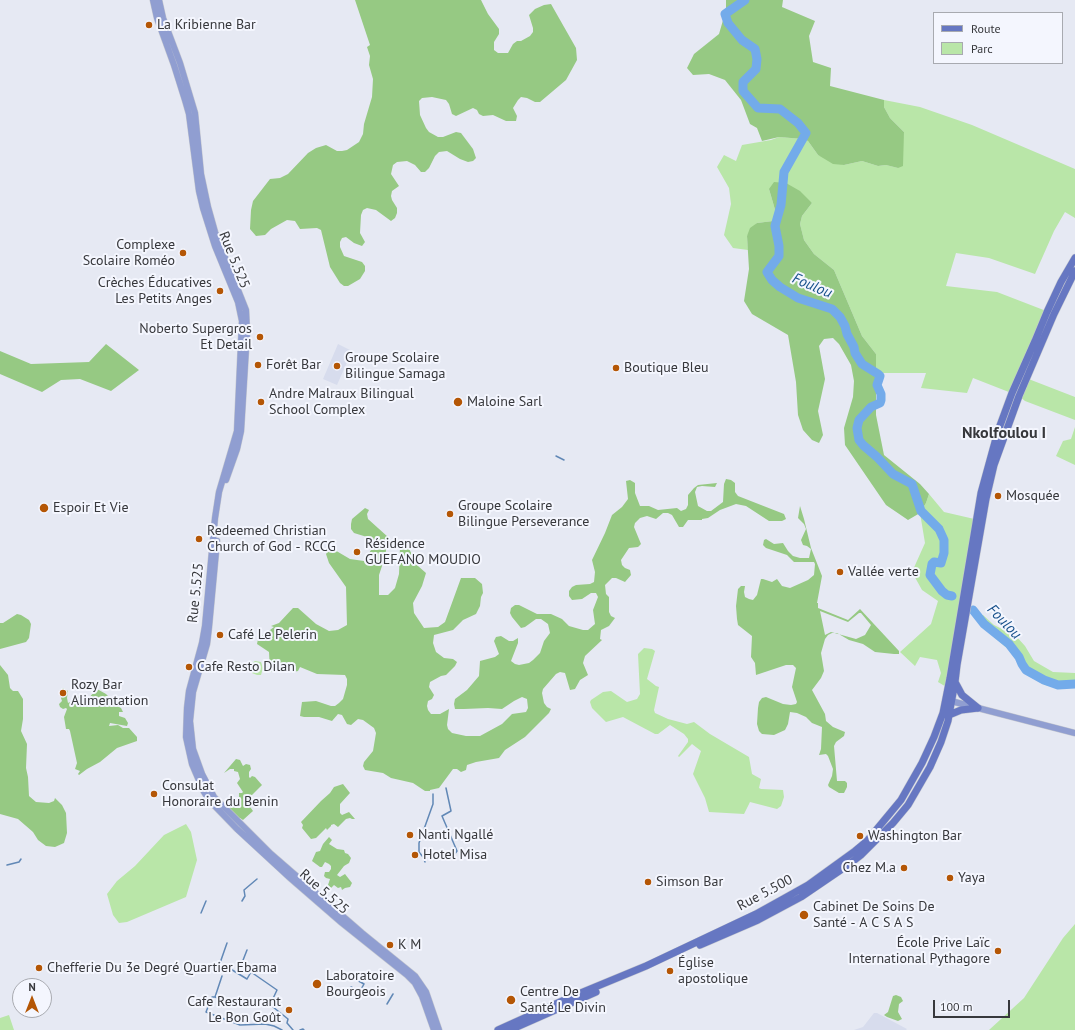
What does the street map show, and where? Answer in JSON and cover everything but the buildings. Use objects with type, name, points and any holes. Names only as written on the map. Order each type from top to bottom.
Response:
[{"type":"main road","points":[[1034,351],[1061,282],[1075,258]]},
{"type":"main road","points":[[1034,351],[1075,271]]},
{"type":"main road","name":"Rue 5.500","points":[[510,1030],[758,920],[801,897],[861,855],[894,823],[908,805],[930,767],[941,742],[949,715],[949,700],[981,493],[998,431],[1012,393],[1034,351]]},
{"type":"main road","points":[[953,680],[962,696],[978,708]]},
{"type":"main road","name":"Rue 5.500","points":[[498,1030],[571,997],[646,966],[756,914],[808,885],[844,860],[867,840],[901,800],[922,763],[949,700]]},
{"type":"main road","points":[[949,715],[961,710],[978,708]]},
{"type":"street","name":"Rue 5.525","points":[[153,0],[157,18],[186,100],[198,185],[203,208],[215,246],[238,302],[242,321],[237,431],[219,492],[205,626],[189,691],[187,708],[186,737],[192,764],[209,800],[228,821],[342,923],[415,983],[436,1030]]},
{"type":"street","name":"Rue 5.525","points":[[159,0],[163,18],[180,63],[195,113],[201,174],[208,207],[220,245],[243,301],[248,321],[241,431],[222,498],[217,536],[210,627],[191,708],[190,721],[193,749],[197,763],[210,790],[214,797],[226,810],[293,873],[362,933],[415,976],[426,992],[436,1030]]},
{"type":"street","points":[[949,700],[1075,733]]},
{"type":"shaded area","name":"Groupe Scolaire Bilingue Samaga","points":[[338,344],[352,351],[337,385],[323,379]]},
{"type":"shaded area","points":[[874,1013],[877,1013],[907,1029],[854,1030],[863,1027]]},
{"type":"green space","points":[[355,0],[481,0],[488,14],[499,29],[499,34],[494,42],[494,50],[498,53],[508,53],[513,44],[530,36],[533,32],[533,28],[529,15],[535,9],[551,4],[576,48],[577,60],[566,80],[540,102],[535,102],[521,97],[518,100],[513,108],[517,116],[516,121],[506,121],[493,115],[483,116],[473,108],[456,116],[452,114],[446,100],[432,97],[422,98],[419,101],[420,115],[429,132],[438,137],[443,137],[456,132],[461,133],[473,149],[476,158],[473,161],[468,162],[447,151],[439,152],[425,172],[421,172],[415,165],[407,161],[397,162],[393,165],[391,174],[399,186],[392,191],[391,196],[397,208],[395,218],[391,221],[376,210],[367,208],[363,210],[361,215],[360,233],[365,242],[362,246],[354,243],[346,237],[342,238],[340,247],[344,256],[362,262],[365,266],[365,271],[360,279],[348,286],[344,286],[340,283],[330,267],[321,230],[317,228],[300,229],[295,221],[287,220],[271,229],[265,235],[256,236],[250,229],[253,201],[270,179],[280,178],[288,174],[308,153],[316,148],[326,145],[337,151],[347,150],[359,142],[363,134],[364,124],[372,97],[373,79],[369,65],[370,56],[367,47],[370,45]]},
{"type":"green space","points":[[726,0],[783,0],[782,7],[815,21],[809,36],[813,62],[831,68],[830,86],[884,100],[884,107],[890,118],[904,132],[903,166],[898,168],[886,165],[878,166],[862,161],[844,165],[833,164],[818,155],[808,141],[803,139],[779,137],[762,141],[757,128],[750,124],[741,100],[725,80],[709,74],[693,75],[687,68],[694,54],[719,34],[726,10]]},
{"type":"green space","points":[[884,100],[920,107],[972,125],[1075,169],[1075,218],[1065,212],[1054,231],[1035,274],[989,258],[956,253],[946,286],[997,292],[1054,314],[1026,378],[1075,397],[1075,420],[1025,401],[1019,396],[973,378],[967,393],[921,388],[926,373],[876,373],[876,354],[862,336],[834,270],[814,254],[804,240],[800,224],[802,216],[812,203],[769,189],[776,213],[773,221],[757,223],[747,236],[748,250],[733,248],[724,235],[731,204],[729,188],[717,167],[724,155],[736,161],[742,145],[771,140],[779,137],[803,139],[808,141],[818,155],[844,165],[862,161],[878,166],[886,165],[898,168],[904,132],[890,118],[884,107]]},
{"type":"green space","points":[[774,182],[786,183],[800,191],[812,203],[802,216],[800,224],[804,240],[814,254],[834,270],[862,336],[876,354],[876,415],[884,455],[920,484],[929,494],[920,513],[908,520],[886,505],[845,445],[844,428],[853,397],[854,381],[851,365],[839,344],[833,338],[824,339],[819,346],[825,379],[818,411],[823,435],[819,443],[812,440],[803,430],[798,415],[796,382],[788,335],[752,314],[744,301],[749,269],[747,236],[750,228],[757,223],[773,221],[776,213],[769,189]]},
{"type":"green space","points":[[106,344],[139,370],[111,391],[80,379],[61,380],[42,392],[0,374],[0,351],[31,364],[89,362]]},
{"type":"green space","points":[[1075,427],[1075,465],[1056,456],[1063,441],[1071,439]]},
{"type":"green space","points":[[726,479],[735,483],[735,492],[738,496],[784,514],[786,519],[782,521],[769,521],[746,506],[736,504],[720,510],[702,520],[688,520],[683,527],[679,527],[672,515],[668,513],[663,513],[656,519],[647,516],[640,518],[635,523],[634,527],[641,544],[638,547],[629,548],[621,560],[622,565],[630,570],[631,575],[625,582],[612,578],[605,585],[606,594],[609,597],[609,612],[611,616],[615,618],[609,626],[601,630],[600,639],[602,640],[585,656],[583,663],[588,675],[580,680],[575,689],[570,690],[565,673],[560,672],[556,674],[543,689],[542,693],[544,703],[551,709],[549,713],[525,737],[505,750],[499,758],[467,765],[466,770],[461,772],[457,769],[453,769],[439,788],[425,791],[413,783],[391,778],[383,773],[365,770],[363,766],[364,762],[373,751],[376,733],[374,728],[363,720],[358,719],[351,725],[347,724],[342,715],[338,714],[332,721],[319,717],[300,716],[302,702],[316,701],[331,706],[335,706],[339,703],[343,699],[347,685],[345,675],[317,674],[300,667],[298,671],[293,672],[270,671],[269,652],[257,644],[258,639],[274,627],[271,626],[279,623],[293,608],[298,608],[316,624],[329,631],[338,630],[347,625],[346,587],[329,563],[326,554],[329,550],[333,549],[350,559],[364,561],[371,550],[371,541],[367,537],[354,533],[351,529],[351,524],[352,519],[365,508],[369,510],[367,514],[368,519],[388,537],[385,557],[379,575],[379,595],[388,595],[395,588],[399,574],[400,547],[402,543],[407,545],[418,566],[426,573],[422,586],[413,603],[414,613],[424,628],[438,627],[445,622],[461,578],[475,578],[482,584],[483,593],[480,606],[476,614],[463,620],[453,630],[434,635],[433,643],[436,652],[444,658],[453,659],[457,662],[446,675],[430,682],[429,687],[434,695],[432,699],[428,701],[427,706],[431,714],[440,714],[449,709],[447,725],[448,729],[452,733],[466,736],[480,736],[502,724],[512,714],[526,712],[528,708],[527,699],[522,697],[502,709],[455,709],[455,699],[467,690],[479,676],[480,661],[495,657],[499,654],[494,641],[496,637],[501,636],[509,641],[513,641],[518,638],[518,643],[511,661],[519,665],[529,663],[540,653],[544,641],[550,633],[548,624],[541,619],[536,619],[525,627],[521,628],[510,613],[511,608],[515,605],[519,605],[537,614],[551,614],[562,619],[569,626],[583,630],[588,630],[595,624],[593,610],[598,597],[596,593],[591,593],[582,599],[572,600],[569,596],[569,591],[576,585],[590,584],[594,582],[595,572],[592,560],[612,515],[622,507],[628,499],[626,481],[630,480],[635,483],[635,493],[640,506],[649,506],[658,510],[677,508],[681,511],[686,509],[688,505],[688,495],[694,488],[698,485],[717,483],[715,487],[697,487],[695,492],[698,506],[707,511],[711,511],[723,502],[724,484]]},
{"type":"green space","points":[[929,494],[944,512],[983,521],[948,688],[938,682],[941,673],[937,660],[920,657],[915,666],[900,652],[931,624],[938,601],[922,590],[912,572],[925,543],[920,513]]},
{"type":"green space","points":[[800,506],[811,548],[822,576],[817,603],[818,608],[848,620],[860,609],[899,651],[899,654],[875,652],[863,644],[849,640],[839,634],[856,639],[865,635],[871,625],[861,613],[848,622],[820,611],[825,635],[831,632],[835,633],[828,635],[825,639],[821,653],[824,671],[821,678],[812,690],[825,714],[826,721],[833,727],[845,732],[844,736],[836,742],[834,746],[837,781],[845,781],[847,783],[844,793],[839,793],[828,785],[833,769],[826,754],[819,755],[821,749],[822,727],[812,723],[806,717],[790,712],[788,724],[785,730],[774,735],[762,734],[759,731],[757,724],[758,708],[759,702],[762,698],[766,697],[783,704],[796,704],[797,702],[792,687],[796,668],[793,665],[786,665],[756,675],[755,663],[751,657],[752,636],[738,625],[736,606],[738,589],[741,586],[745,586],[745,597],[753,600],[757,595],[761,579],[772,582],[777,579],[782,586],[790,588],[808,580],[814,575],[814,562],[794,562],[787,555],[766,548],[763,545],[764,540],[766,539],[774,544],[783,543],[793,556],[809,558],[811,549],[803,545],[801,540],[806,529],[804,524],[798,518]]},
{"type":"green space","points":[[17,614],[29,620],[31,624],[29,638],[26,642],[0,649],[0,623],[3,623]]},
{"type":"green space","points":[[982,615],[994,625],[1016,636],[1025,646],[1034,661],[1053,672],[1075,673],[1075,688],[1062,688],[1045,685],[1031,677],[1022,664],[1008,649],[980,625],[978,617]]},
{"type":"green space","points":[[644,648],[655,651],[647,679],[659,687],[654,710],[655,713],[668,719],[687,724],[694,722],[710,734],[749,757],[752,774],[761,779],[759,788],[783,790],[784,797],[781,806],[777,809],[750,802],[744,814],[709,812],[705,798],[693,774],[701,751],[692,744],[679,757],[678,756],[688,742],[688,739],[684,734],[670,725],[658,734],[655,734],[623,717],[606,722],[592,708],[590,702],[591,700],[603,692],[611,691],[627,702],[637,699],[640,694],[638,654]]},
{"type":"green space","points":[[255,661],[261,662],[263,668],[261,675],[252,673],[252,663]]},
{"type":"green space","points":[[0,665],[8,675],[10,688],[13,691],[18,691],[23,699],[23,719],[21,731],[27,744],[26,768],[29,796],[36,802],[49,803],[54,801],[55,798],[62,805],[66,813],[67,833],[64,843],[55,847],[46,846],[38,840],[33,832],[18,819],[0,814]]},
{"type":"green space","points":[[63,688],[68,691],[68,703],[76,699],[73,696],[75,694],[82,702],[85,702],[97,689],[106,694],[112,700],[110,704],[111,707],[117,706],[121,708],[123,712],[119,712],[119,716],[125,718],[128,723],[127,726],[110,723],[109,726],[118,725],[123,728],[129,728],[137,737],[137,741],[117,748],[100,762],[79,775],[78,774],[80,771],[75,769],[77,763],[70,731],[69,729],[66,729],[64,717],[67,709],[63,709],[59,704],[62,701],[61,698],[63,695],[60,692]]},
{"type":"green space","points":[[236,759],[240,760],[243,766],[246,764],[250,765],[251,769],[249,772],[249,777],[255,777],[262,785],[246,801],[253,811],[243,820],[240,818],[238,819],[226,806],[234,803],[234,799],[239,798],[239,793],[243,792],[237,783],[240,779],[238,772],[234,771],[234,769],[230,769],[224,773]]},
{"type":"green space","points":[[343,784],[350,793],[340,804],[340,813],[342,815],[349,812],[355,819],[346,819],[338,827],[334,824],[331,825],[316,838],[311,839],[302,828],[303,825],[301,822],[330,793],[334,787]]},
{"type":"green space","points":[[186,824],[191,832],[197,860],[186,897],[127,922],[119,923],[113,915],[107,894],[117,881],[135,866],[164,835]]},
{"type":"green space","points":[[329,837],[332,840],[329,844],[337,849],[344,850],[345,853],[351,858],[349,863],[344,866],[337,875],[340,877],[345,874],[352,883],[350,887],[342,890],[341,887],[338,888],[334,885],[331,888],[328,885],[330,879],[324,876],[325,872],[329,872],[331,869],[329,864],[325,862],[322,867],[320,867],[312,861],[316,852],[320,851],[323,844]]},
{"type":"green space","points":[[1075,924],[1075,1030],[989,1030],[1024,998],[1063,938]]},
{"type":"green space","points":[[896,995],[901,997],[903,1001],[899,1004],[898,1012],[902,1019],[898,1021],[884,1015],[888,1012],[893,996]]},
{"type":"green space","points":[[9,1015],[14,1030],[0,1030],[0,1018]]},
{"type":"waterway","name":"Foulou","points":[[745,0],[725,14],[728,23],[742,40],[755,49],[757,59],[756,69],[743,82],[743,91],[758,108],[780,109],[798,123],[806,133],[784,172],[781,205],[775,226],[779,246],[779,256],[767,272],[772,280],[780,287],[798,298],[832,309],[840,317],[845,326],[855,353],[862,364],[880,376],[877,385],[881,394],[881,400],[880,403],[871,407],[859,420],[857,428],[859,440],[893,474],[912,484],[921,511],[939,529],[944,540],[944,553],[941,563],[934,562],[932,564],[930,575],[942,591],[947,595],[952,596]]},
{"type":"waterway","points":[[556,456],[564,460]]},
{"type":"waterway","name":"Foulou","points":[[973,610],[984,624],[1009,644],[1019,657],[1026,670],[1044,680],[1058,685],[1075,684]]},
{"type":"waterway","points":[[446,788],[451,811],[442,816],[457,851],[451,859],[446,859]]},
{"type":"waterway","points":[[425,862],[419,852],[419,843],[433,804],[433,794]]},
{"type":"waterway","points":[[7,865],[19,862],[21,859]]},
{"type":"waterway","points":[[242,901],[245,896],[244,890],[257,879]]},
{"type":"waterway","points":[[201,913],[206,901]]},
{"type":"waterway","points":[[220,963],[227,943]]},
{"type":"waterway","points":[[238,973],[247,950]]},
{"type":"waterway","points":[[224,965],[247,979],[251,972],[277,990],[270,1005]]},
{"type":"waterway","points":[[222,976],[215,997],[212,997],[206,1012],[240,1025],[265,1024],[282,1030]]},
{"type":"waterway","points":[[351,987],[360,991],[364,984],[355,979]]},
{"type":"waterway","points":[[387,1004],[393,994]]},
{"type":"waterway","points":[[215,997],[237,1006],[240,1001],[249,1003],[263,999],[288,1019],[287,1023],[293,1030]]},
{"type":"waterway","points":[[300,1030],[304,1030]]},
{"type":"place","name":"La Kribienne Bar","points":[[149,25]]},
{"type":"place","name":"Complexe Scolaire Roméo","points":[[183,253]]},
{"type":"place","name":"Crèches Éducatives Les Petits Anges","points":[[220,291]]},
{"type":"place","name":"Noberto Supergros Et Detail","points":[[260,337]]},
{"type":"place","name":"Forêt Bar","points":[[258,365]]},
{"type":"place","name":"Groupe Scolaire Bilingue Samaga","points":[[337,366]]},
{"type":"place","name":"Boutique Bleu","points":[[616,368]]},
{"type":"place","name":"Andre Malraux Bilingual School Complex","points":[[261,402]]},
{"type":"place","name":"Maloine Sarl","points":[[458,402]]},
{"type":"place","name":"Mosquée","points":[[998,496]]},
{"type":"place","name":"Espoir Et Vie","points":[[44,508]]},
{"type":"place","name":"Groupe Scolaire Bilingue Perseverance","points":[[450,514]]},
{"type":"place","name":"Redeemed Christian Church of God - RCCG","points":[[199,539]]},
{"type":"place","name":"Résidence GUEFANO MOUDIO","points":[[357,552]]},
{"type":"place","name":"Vallée verte","points":[[840,572]]},
{"type":"place","name":"Café Le Pelerin","points":[[220,635]]},
{"type":"place","name":"Cafe Resto Dilan","points":[[189,667]]},
{"type":"place","name":"Rozy Bar Alimentation","points":[[63,693]]},
{"type":"place","name":"Consulat Honoraire du Benin","points":[[154,794]]},
{"type":"place","name":"Nanti Ngallé","points":[[410,835]]},
{"type":"place","name":"Washington Bar","points":[[860,836]]},
{"type":"place","name":"Hotel Misa","points":[[415,855]]},
{"type":"place","name":"Chez M.a","points":[[904,868]]},
{"type":"place","name":"Yaya","points":[[950,878]]},
{"type":"place","name":"Simson Bar","points":[[648,882]]},
{"type":"place","name":"Cabinet De Soins De Santé - A C S A S","points":[[804,915]]},
{"type":"place","name":"K M","points":[[390,945]]},
{"type":"place","name":"École Prive Laïc International Pythagore","points":[[998,951]]},
{"type":"place","name":"Chefferie Du 3e Degré Quartier Ebama","points":[[39,968]]},
{"type":"place","name":"Église apostolique","points":[[670,971]]},
{"type":"place","name":"Laboratoire Bourgeois","points":[[317,984]]},
{"type":"place","name":"Centre De Santé Le Divin","points":[[511,1000]]},
{"type":"place","name":"Cafe Restaurant Le Bon Goût","points":[[289,1010]]},
{"type":"district","name":"Nkolfoulou I","points":[[1004,433]]}]
